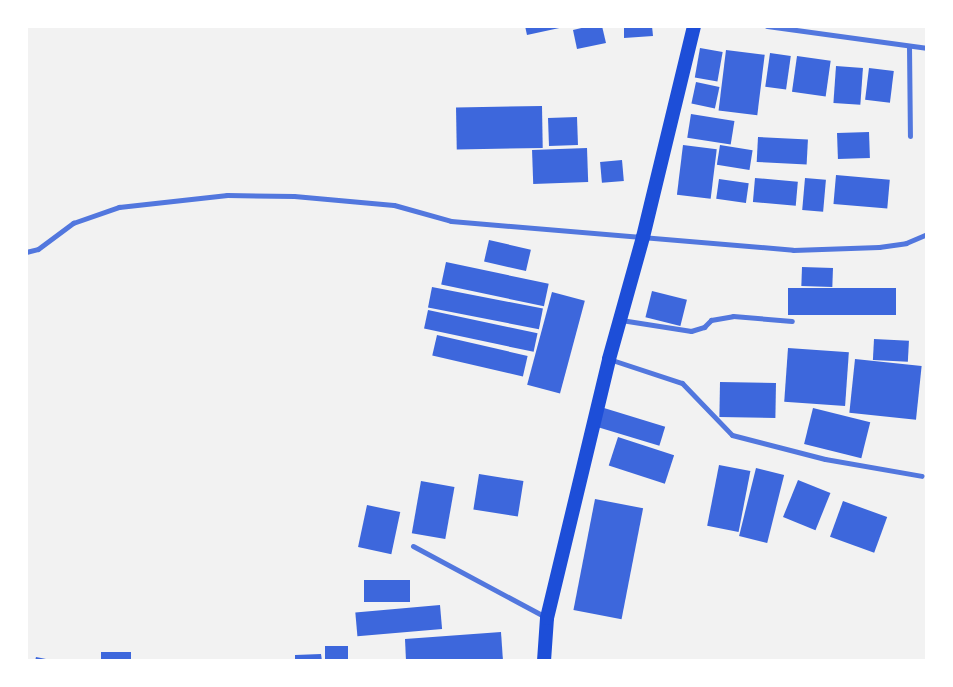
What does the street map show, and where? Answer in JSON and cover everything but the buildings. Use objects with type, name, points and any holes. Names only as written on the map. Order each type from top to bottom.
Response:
[{"type":"highway","points":[[544,661],[547,618],[609,359],[643,237],[694,26]]},
{"type":"street","points":[[767,26],[927,48]]},
{"type":"street","points":[[909,46],[910,136]]},
{"type":"street","points":[[26,252],[38,248],[73,223],[119,207],[227,195],[294,196],[394,204],[451,221],[793,250],[879,247],[906,243],[927,234]]},
{"type":"street","points":[[620,320],[691,331],[704,328],[711,320],[734,316],[792,321]]},
{"type":"street","points":[[609,359],[682,383],[732,435],[825,459],[922,476]]},
{"type":"street","points":[[413,546],[547,618]]}]
